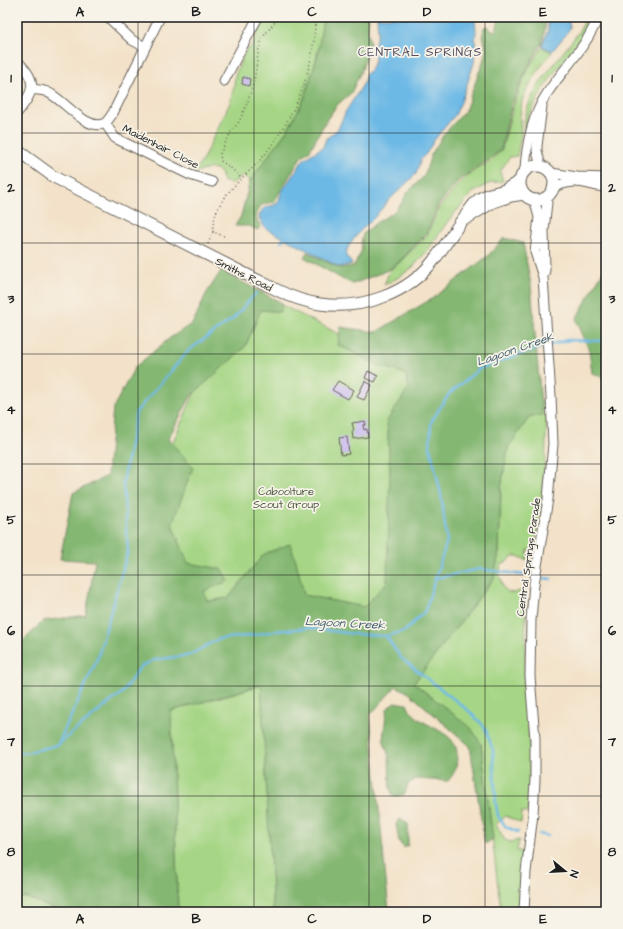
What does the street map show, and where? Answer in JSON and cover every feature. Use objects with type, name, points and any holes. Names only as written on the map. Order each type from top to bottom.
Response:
[{"type":"main road","name":"Smiths Road","points":[[17,150],[54,177],[277,290],[299,300],[339,306],[359,304],[387,295],[405,286],[421,274],[433,261],[469,210],[482,196],[503,190],[523,176]]},
{"type":"main road","points":[[535,166],[546,169],[554,182],[553,187],[546,197],[542,199],[529,197],[522,190],[523,176],[535,166]]},
{"type":"main road","name":"Smiths Road","points":[[463,220],[493,202],[511,196],[529,197]]},
{"type":"street","points":[[108,17],[132,40],[145,47]]},
{"type":"street","points":[[32,88],[48,92],[78,116],[94,125],[105,123],[113,113],[160,17]]},
{"type":"street","points":[[224,81],[258,17]]},
{"type":"street","points":[[523,176],[536,113],[548,92],[587,38],[598,17]]},
{"type":"street","points":[[17,61],[24,67],[30,76],[32,88],[28,100],[17,113]]},
{"type":"street","points":[[542,103],[537,151],[546,169],[577,176],[606,178]]},
{"type":"street","name":"Maidenhair Close","points":[[105,123],[115,138],[190,176],[212,182]]},
{"type":"street","points":[[553,187],[574,182],[596,187],[606,187]]},
{"type":"street","name":"Central Springs Parade","points":[[524,912],[526,872],[533,814],[535,780],[535,739],[530,669],[531,625],[534,584],[550,481],[552,422],[543,277],[535,252],[539,217],[529,197]]},
{"type":"street","name":"Central Springs Parade","points":[[543,277],[545,270],[544,230],[547,202],[546,197]]},
{"type":"path","points":[[241,178],[221,161],[220,154],[231,132],[239,122],[248,101],[254,81],[259,48],[263,37],[279,17]]},
{"type":"path","points":[[208,244],[213,232],[213,220],[224,197],[266,153],[286,124],[303,91],[312,54],[314,17]]},
{"type":"path","points":[[213,232],[224,236]]},
{"type":"green space","points":[[263,17],[323,17],[324,20],[311,79],[304,98],[293,120],[280,141],[250,181],[242,175],[232,184],[223,181],[219,171],[216,169],[194,172],[202,161],[230,103],[235,75],[246,50],[251,47],[263,22]]},
{"type":"green space","points":[[323,17],[369,17],[368,30],[370,43],[362,69],[351,93],[338,104],[327,119],[310,150],[301,157],[274,202],[263,205],[259,208],[256,219],[261,227],[257,230],[250,226],[235,226],[241,216],[250,181],[288,129],[304,99],[318,54]]},
{"type":"green space","points":[[500,17],[545,17],[545,29],[542,43],[526,70],[511,107],[501,149],[488,161],[459,180],[438,206],[426,234],[398,263],[388,270],[353,284],[304,257],[307,252],[340,268],[354,266],[362,250],[361,244],[363,234],[377,222],[391,214],[401,204],[408,192],[424,176],[431,155],[444,134],[465,111],[484,59],[486,49],[483,34],[484,27],[487,26],[492,31],[496,30]]},
{"type":"green space","points":[[586,17],[591,17],[587,27],[543,90],[531,113],[529,114],[526,130],[524,131],[525,119],[532,96],[545,75],[571,43]]},
{"type":"green space","points":[[542,47],[552,52],[539,69],[522,101],[520,116],[521,136],[517,156],[510,157],[500,171],[503,181],[490,183],[472,193],[448,221],[428,250],[413,267],[384,285],[390,270],[427,235],[439,208],[461,181],[479,167],[489,163],[502,149],[513,107],[527,70]]},
{"type":"green space","points":[[504,238],[523,243],[531,285],[542,416],[530,416],[508,448],[501,488],[499,552],[494,578],[414,683],[471,728],[481,744],[493,839],[485,844],[470,746],[409,693],[396,686],[370,715],[389,912],[273,912],[261,685],[171,711],[178,912],[58,912],[57,910],[27,898],[17,897],[17,647],[43,621],[86,615],[95,561],[60,559],[73,493],[107,476],[113,408],[135,367],[170,338],[193,323],[206,294],[221,271],[282,303],[280,312],[261,310],[245,347],[191,396],[168,439],[193,467],[172,524],[188,563],[222,569],[228,581],[204,591],[207,601],[228,598],[264,554],[290,544],[296,561],[304,595],[364,607],[387,582],[390,471],[387,421],[409,388],[405,374],[378,365],[338,345],[340,327],[376,332],[433,298],[488,256]]},
{"type":"green space","points":[[606,266],[606,379],[592,373],[589,350],[576,319]]},
{"type":"green space","name":"Caboolture Scout Group","points":[[242,285],[440,385],[414,537],[380,617],[167,648],[168,453]]},
{"type":"green space","points":[[545,401],[547,409],[544,478],[540,513],[533,551],[528,550],[527,561],[518,556],[512,557],[501,565],[499,574],[503,587],[508,592],[514,593],[523,590],[521,601],[526,600],[525,672],[530,770],[528,809],[526,813],[522,812],[521,823],[506,816],[496,824],[504,839],[509,842],[519,840],[517,851],[522,851],[519,912],[501,912],[481,744],[414,683],[494,578],[499,552],[501,488],[508,447],[530,416],[541,416],[540,402]]},
{"type":"green space","points":[[262,685],[273,912],[178,912],[171,711]]},
{"type":"green space","points":[[394,702],[407,704],[411,712],[418,718],[444,733],[451,739],[455,746],[457,763],[456,769],[448,781],[416,779],[408,784],[405,794],[393,797],[390,787],[389,757],[383,738],[387,709]]},
{"type":"green space","points":[[400,819],[408,824],[408,845],[404,848],[399,842],[396,824]]},
{"type":"green space","points":[[17,897],[27,898],[57,910],[58,912],[17,912]]},
{"type":"water","points":[[377,17],[472,17],[475,21],[476,30],[474,63],[455,115],[421,159],[416,174],[388,201],[350,244],[346,255],[352,264],[339,267],[265,228],[259,218],[264,208],[278,203],[282,191],[304,159],[323,147],[326,139],[338,129],[346,111],[364,83],[365,75],[370,70],[375,60],[374,47],[378,32]]},
{"type":"water","points":[[548,17],[568,17],[570,28],[552,51],[542,46],[548,30]]},
{"type":"building","points":[[243,77],[250,79],[249,86],[242,84]]},
{"type":"building","points":[[368,371],[378,376],[375,382],[365,378]]},
{"type":"building","points":[[338,381],[354,390],[348,399],[332,390]]},
{"type":"building","points":[[365,381],[372,385],[364,400],[357,397]]},
{"type":"building","points":[[365,421],[366,425],[363,425],[364,430],[367,429],[368,437],[353,439],[352,431],[354,431],[352,423]]},
{"type":"building","points":[[347,437],[349,454],[341,455],[339,438]]},
{"type":"waterway","points":[[472,20],[485,17]]},
{"type":"waterway","points":[[281,242],[286,236]]},
{"type":"waterway","points":[[58,744],[97,660],[128,551],[123,483],[136,412],[189,350],[234,318],[256,293]]},
{"type":"waterway","name":"Lagoon Creek","points":[[17,752],[25,753],[57,745],[123,692],[140,667],[154,660],[190,655],[218,639],[248,636],[274,631],[309,628],[354,634],[386,636],[405,631],[425,611],[447,541],[441,494],[430,447],[431,422],[449,394],[479,369],[523,353],[567,340],[606,341]]},
{"type":"waterway","points":[[436,578],[480,569],[524,575]]},
{"type":"waterway","points":[[542,578],[551,579]]},
{"type":"waterway","points":[[386,636],[401,658],[469,711],[485,728],[493,750],[498,816],[506,827],[518,832]]},
{"type":"waterway","points":[[539,834],[548,836]]},
{"type":"district","name":"CENTRAL SPRINGS","points":[[420,52]]}]
